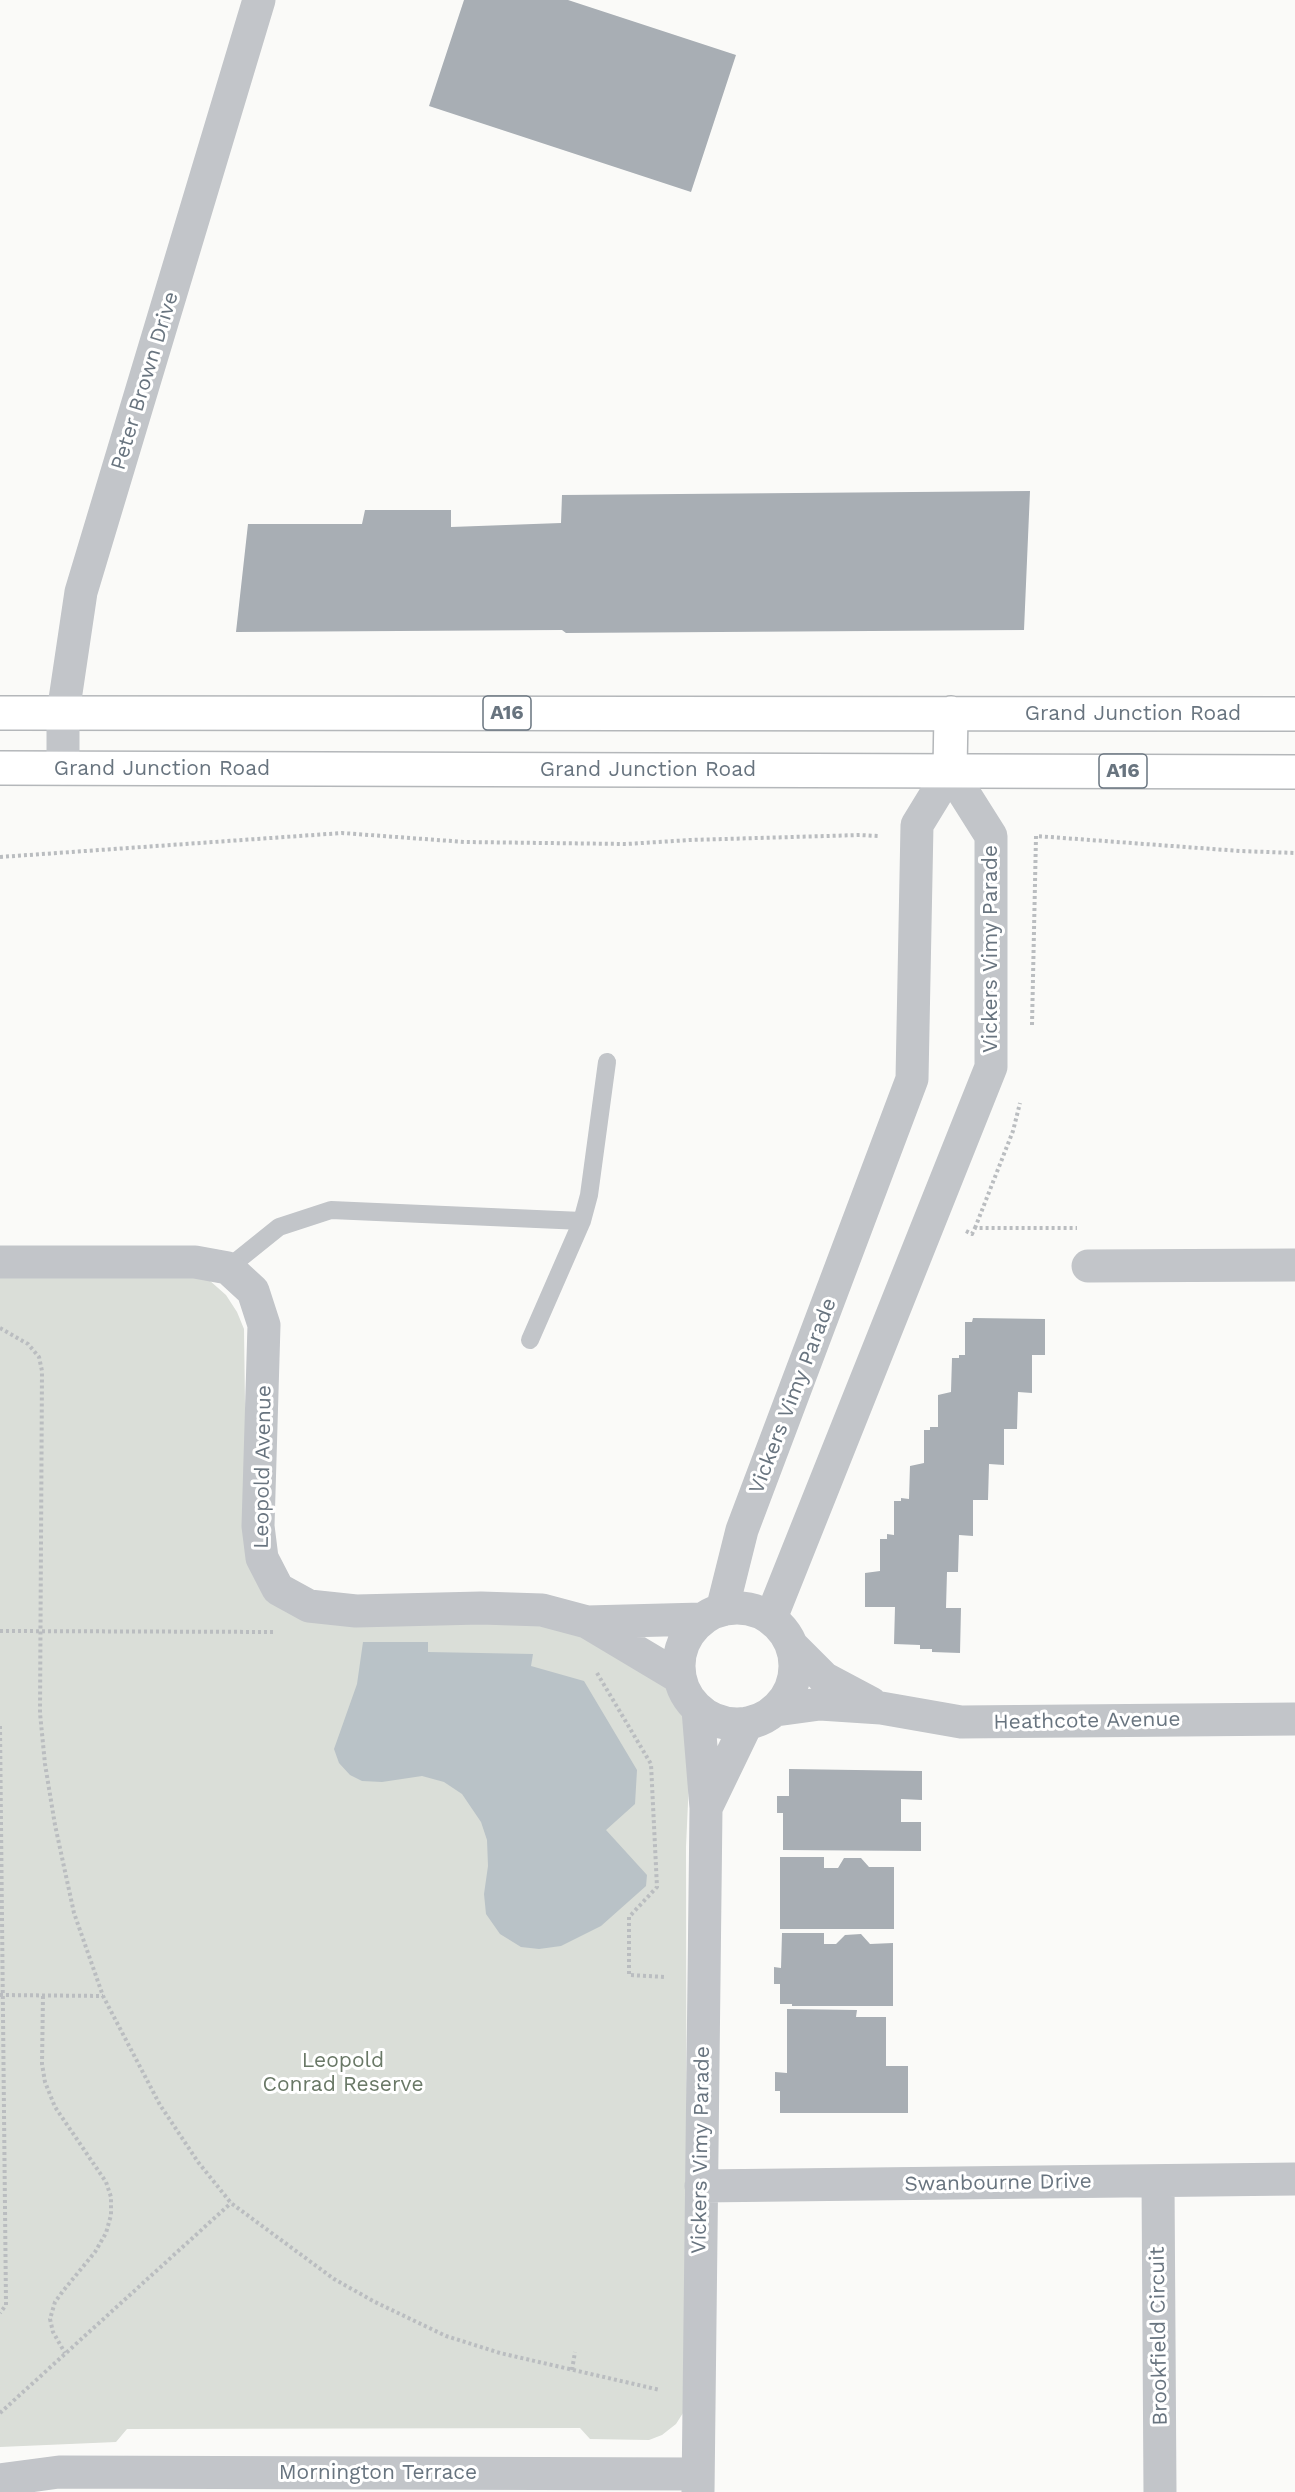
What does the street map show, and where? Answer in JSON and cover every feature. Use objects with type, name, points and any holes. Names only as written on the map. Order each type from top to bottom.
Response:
[{"type":"highway","name":"Grand Junction Road","points":[[0,712],[1295,714]]},
{"type":"highway","points":[[950,771],[951,713]]},
{"type":"highway","name":"Grand Junction Road","points":[[0,768],[1295,772]]},
{"type":"street","name":"Peter Brown Drive","points":[[63,768],[63,713],[81,592],[259,0]]},
{"type":"street","name":"Vickers Vimy Parade","points":[[712,1614],[912,1079],[916,825],[950,771],[991,836],[991,1067],[771,1618]]},
{"type":"street","points":[[0,1262],[195,1262],[228,1268]]},
{"type":"street","points":[[1088,1266],[1295,1265]]},
{"type":"street","name":"Leopold Avenue","points":[[228,1268],[253,1291],[264,1325],[258,1526],[262,1558],[278,1589],[309,1606],[356,1611],[481,1608],[542,1610],[587,1622],[679,1677]]},
{"type":"street","points":[[739,1608],[756,1611],[771,1618],[784,1631],[793,1647],[796,1664],[794,1681],[787,1697],[776,1710],[762,1719],[730,1724],[713,1719],[698,1710],[686,1695],[679,1677],[679,1660],[683,1645],[691,1630],[712,1614],[739,1608]]},
{"type":"street","name":"Leopold Avenue","points":[[587,1622],[712,1614]]},
{"type":"street","name":"Heathcote Avenue","points":[[793,1647],[824,1678],[881,1708]]},
{"type":"street","name":"Heathcote Avenue","points":[[776,1710],[820,1704],[881,1708],[961,1722],[1295,1719]]},
{"type":"street","name":"Vickers Vimy Parade","points":[[698,1710],[706,1808],[698,2483]]},
{"type":"street","name":"Vickers Vimy Parade","points":[[706,1808],[747,1723]]},
{"type":"street","name":"Swanbourne Drive","points":[[701,2186],[1295,2179]]},
{"type":"street","name":"Brookfield Circuit","points":[[1158,2181],[1161,2492]]},
{"type":"street","points":[[30,2492],[59,2472]]},
{"type":"street","name":"Mornington Terrace","points":[[0,2480],[59,2472],[698,2483]]},
{"type":"lane","points":[[530,1340],[582,1221],[590,1195],[607,1062]]},
{"type":"lane","points":[[228,1268],[279,1227],[331,1210],[582,1221]]},
{"type":"path","points":[[0,857],[342,833],[465,842],[626,844],[860,835],[886,837]]},
{"type":"path","points":[[1031,1032],[1036,836],[1295,853]]},
{"type":"path","points":[[972,1234],[1013,1131],[1022,1098]]},
{"type":"path","points":[[975,1228],[1077,1228],[1088,1266]]},
{"type":"path","points":[[0,1328],[28,1344],[39,1357],[42,1371],[40,1713],[45,1764],[55,1825],[74,1913],[103,1996],[160,2105],[198,2163],[231,2203],[334,2279],[375,2302],[446,2336],[500,2353],[670,2392]]},
{"type":"path","points":[[0,1631],[280,1632]]},
{"type":"path","points":[[591,1663],[651,1764],[657,1887],[628,1917],[629,1975],[676,1977]]},
{"type":"path","points":[[0,1726],[6,2305],[0,2313]]},
{"type":"path","points":[[2,1995],[103,1996]]},
{"type":"path","points":[[43,1996],[42,2064],[45,2082],[55,2107],[106,2182],[111,2197],[111,2215],[106,2233],[95,2253],[59,2296],[50,2319],[53,2332],[65,2353]]},
{"type":"path","points":[[0,2413],[231,2203]]},
{"type":"path","points":[[572,2370],[575,2352]]},
{"type":"green space","name":"Leopold Conrad Reserve","points":[[0,1271],[186,1272],[209,1280],[226,1295],[244,1329],[247,1556],[260,1588],[554,1618],[670,1671],[687,1714],[691,1736],[686,1847],[687,2384],[683,2413],[676,2424],[662,2435],[649,2440],[590,2439],[580,2428],[127,2429],[116,2442],[0,2447]]},
{"type":"shaded area","points":[[363,1642],[428,1642],[428,1652],[533,1654],[531,1666],[584,1681],[637,1770],[635,1804],[606,1830],[647,1875],[646,1886],[601,1926],[561,1946],[539,1949],[521,1947],[500,1934],[486,1914],[484,1894],[488,1866],[487,1840],[481,1822],[462,1794],[444,1782],[422,1776],[382,1782],[362,1781],[350,1775],[339,1763],[334,1749],[357,1684]]},
{"type":"building","points":[[464,0],[568,0],[736,55],[691,192],[429,106]]},
{"type":"building","points":[[1030,491],[1024,630],[566,633],[562,630],[236,632],[248,524],[362,524],[365,510],[451,510],[451,527],[561,523],[562,495]]},
{"type":"building","points":[[973,1318],[1045,1319],[1045,1355],[1032,1355],[1032,1393],[1018,1392],[1017,1429],[1004,1429],[1004,1465],[989,1464],[988,1500],[973,1500],[973,1536],[959,1535],[958,1572],[947,1572],[946,1608],[961,1608],[960,1653],[932,1652],[932,1649],[920,1649],[920,1645],[894,1644],[895,1607],[865,1607],[865,1573],[880,1571],[880,1539],[887,1539],[887,1534],[894,1535],[894,1501],[901,1501],[901,1498],[909,1499],[910,1466],[924,1463],[924,1430],[938,1427],[938,1395],[951,1392],[952,1358],[965,1355],[965,1322],[972,1322]]},
{"type":"building","points":[[789,1769],[922,1771],[922,1800],[901,1799],[901,1822],[921,1822],[921,1851],[783,1850],[783,1813],[777,1813],[777,1796],[789,1796]]},
{"type":"building","points":[[780,1857],[824,1857],[824,1868],[838,1868],[844,1858],[861,1858],[869,1867],[894,1867],[894,1929],[780,1929]]},
{"type":"building","points":[[782,1933],[824,1933],[824,1944],[836,1944],[845,1935],[861,1934],[870,1944],[893,1943],[893,2006],[780,2004],[780,1984],[774,1984],[774,1967],[781,1968]]},
{"type":"building","points":[[787,2009],[857,2010],[856,2017],[886,2017],[886,2066],[908,2066],[908,2113],[780,2113],[780,2091],[775,2091],[775,2072],[787,2073]]}]
